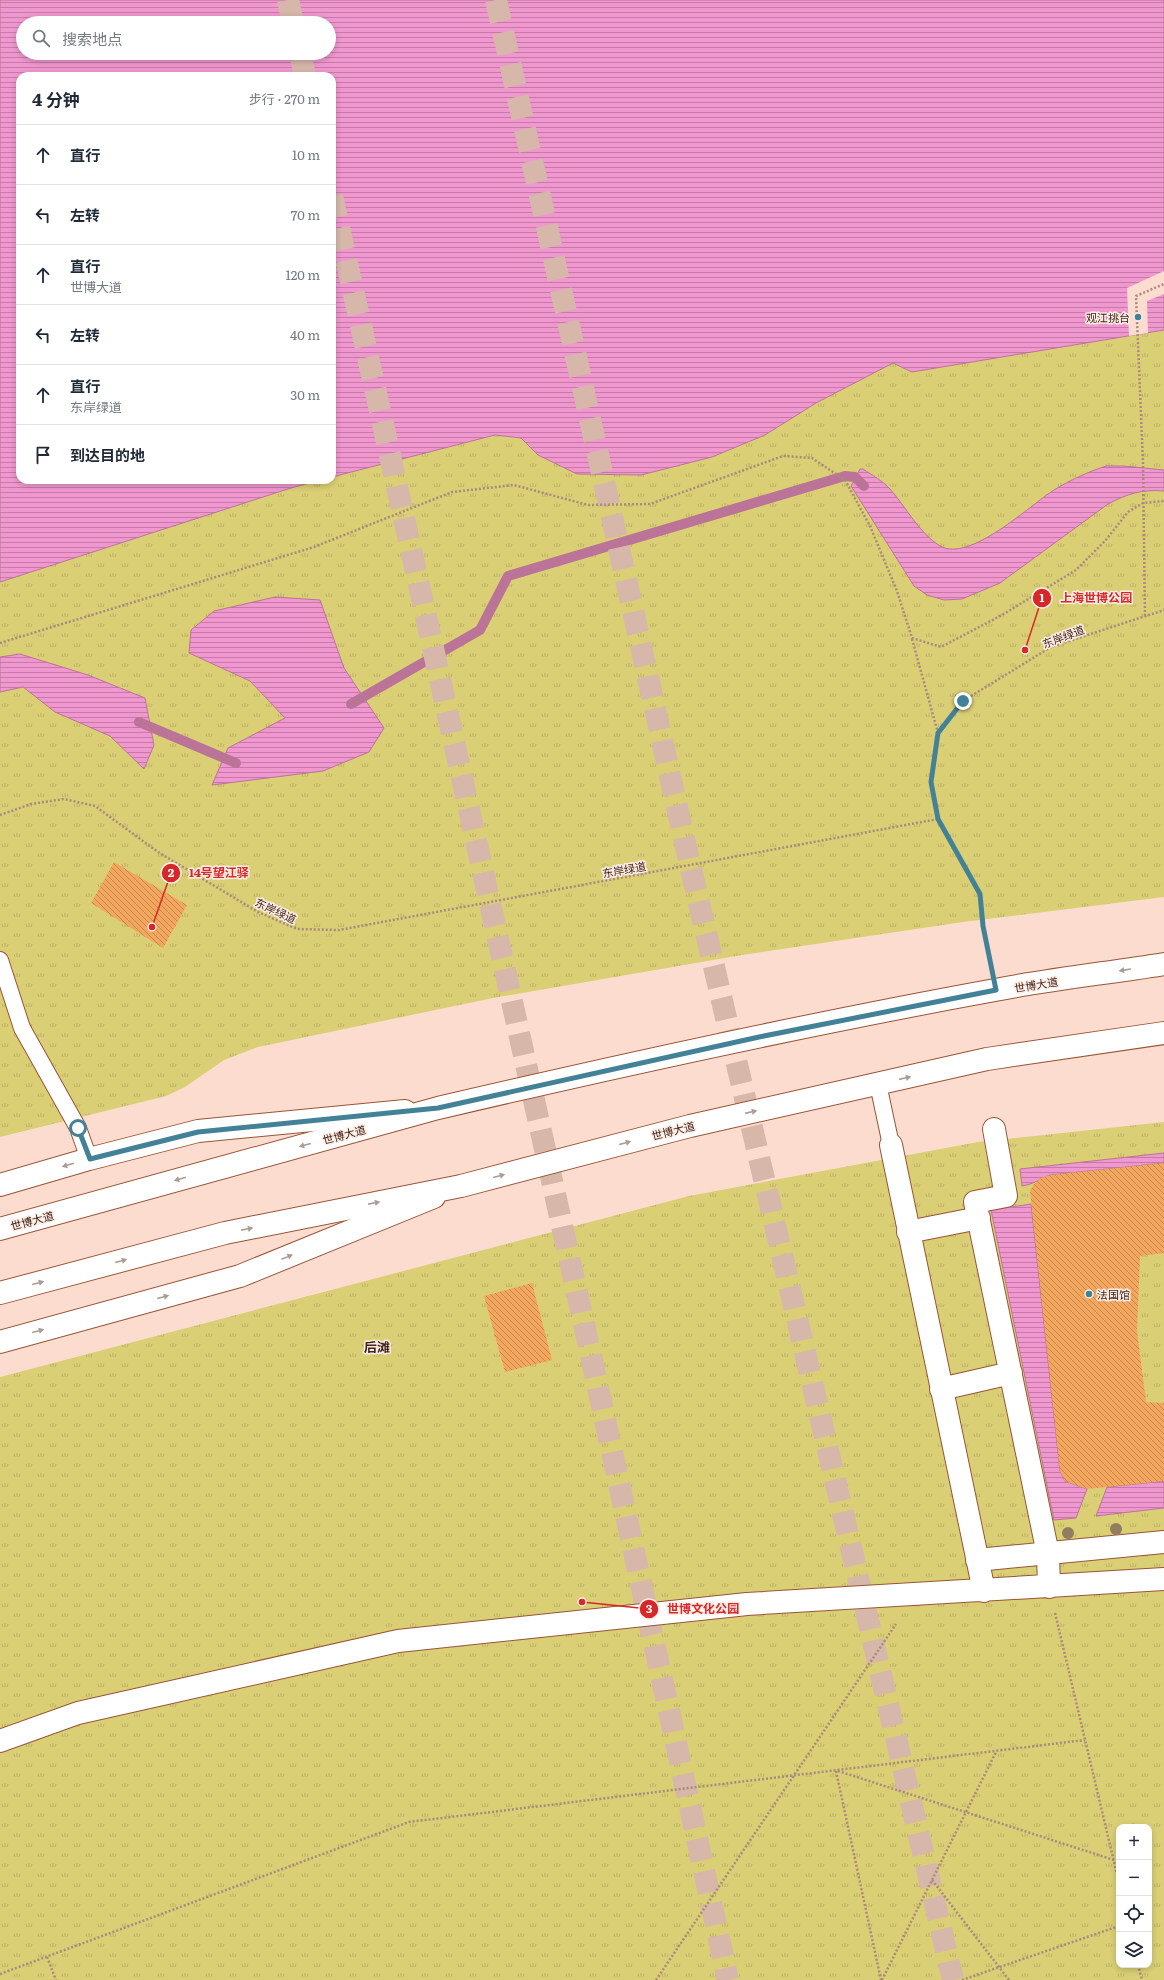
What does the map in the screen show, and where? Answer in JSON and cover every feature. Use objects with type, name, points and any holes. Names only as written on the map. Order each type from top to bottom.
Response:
[{"type":"street","name":"世博大道","points":[[0,1229],[438,1108],[759,1037],[996,990],[1164,964]]},
{"type":"street","name":"世博大道","points":[[0,1294],[225,1233],[461,1186],[690,1126],[987,1059],[1164,1033]]},
{"type":"street","points":[[0,1185],[90,1159],[198,1132],[438,1108]]},
{"type":"street","points":[[994,1129],[1006,1196],[975,1202],[980,1218],[1048,1554],[1049,1587]]},
{"type":"street","points":[[891,1145],[976,1560],[984,1591]]},
{"type":"street","points":[[0,1342],[240,1276],[461,1186]]},
{"type":"street","points":[[908,1232],[980,1218]]},
{"type":"street","points":[[941,1389],[1011,1373]]},
{"type":"street","points":[[976,1560],[1164,1542]]},
{"type":"street","points":[[0,1741],[78,1713],[398,1641],[747,1604],[984,1591],[1164,1579]]},
{"type":"lane","points":[[0,960],[22,1028],[78,1128],[90,1159]]},
{"type":"lane","points":[[878,1084],[891,1145]]},
{"type":"path","points":[[1145,616],[1143,463],[1136,296],[1164,284]]},
{"type":"path","points":[[0,643],[314,547],[452,492],[514,485],[588,505],[650,504],[783,456],[812,458],[845,480],[870,526],[897,591],[912,638],[938,733]]},
{"type":"path","points":[[912,638],[941,647],[1002,615],[1076,570],[1105,541],[1128,512],[1143,503],[1164,500]]},
{"type":"path","name":"东岸绿道","points":[[0,815],[31,804],[64,799],[95,806],[158,852],[258,912],[297,929],[339,930],[938,819],[931,782],[938,733],[963,701],[1051,647],[1164,610]]},
{"type":"path","points":[[938,819],[980,894],[983,926],[996,990]]},
{"type":"path","points":[[1049,1587],[1116,1869]]},
{"type":"path","points":[[656,1980],[915,1595]]},
{"type":"path","points":[[0,1974],[409,1822],[1085,1740]]},
{"type":"path","points":[[882,1980],[996,1751]]},
{"type":"path","points":[[836,1770],[1114,1860]]},
{"type":"path","points":[[836,1770],[882,1980]]},
{"type":"path","points":[[932,1880],[1009,1980]]},
{"type":"path","points":[[962,1980],[1116,1927]]},
{"type":"path","points":[[47,1957],[56,1980]]},
{"type":"path","points":[[1139,1968],[1142,1980]]},
{"type":"green space","points":[[1164,330],[1164,897],[963,922],[742,955],[493,998],[258,1047],[224,1060],[185,1087],[166,1096],[0,1137],[0,582],[291,488],[306,484],[336,484],[336,476],[495,435],[521,438],[538,455],[712,457],[765,435],[816,403],[893,362],[913,371]]},
{"type":"green space","points":[[1164,1122],[1164,1980],[0,1980],[0,1377],[689,1196],[978,1142]]},
{"type":"shaded area","points":[[0,0],[1164,0],[1164,330],[912,372],[893,363],[816,403],[765,435],[712,457],[641,475],[577,474],[538,455],[521,438],[495,435],[336,476],[336,72],[16,72],[16,484],[306,484],[0,582]]},
{"type":"shaded area","points":[[1106,466],[1124,466],[1164,470],[1164,491],[1135,493],[1122,497],[1108,504],[1000,583],[962,599],[944,600],[927,595],[914,586],[851,486],[860,469],[863,469],[887,486],[932,541],[940,546],[953,549],[967,547],[983,540],[1060,486],[1079,476]]},
{"type":"shaded area","points":[[275,597],[320,600],[344,668],[384,728],[369,752],[323,771],[212,785],[228,748],[285,718],[250,681],[189,653],[191,630],[214,611]]},
{"type":"shaded area","points":[[20,654],[88,675],[145,698],[154,745],[144,769],[110,736],[55,712],[23,687],[0,692],[0,657]]},
{"type":"shaded area","points":[[1164,1153],[1164,1163],[1050,1175],[1033,1183],[1022,1186],[1020,1169]]},
{"type":"shaded area","points":[[1031,1204],[1060,1471],[1065,1481],[1087,1489],[1076,1518],[1054,1520],[991,1210]]},
{"type":"shaded area","points":[[1164,1481],[1164,1508],[1096,1516],[1107,1487]]},
{"type":"pier","name":"观江挑台","points":[[1164,271],[1164,294],[1147,301],[1148,333],[1129,336],[1127,288]]},
{"type":"building","points":[[114,862],[187,905],[163,948],[91,903]]},
{"type":"building","name":"法国馆","points":[[1164,1163],[1164,1253],[1140,1256],[1137,1331],[1146,1402],[1164,1403],[1164,1481],[1087,1489],[1065,1481],[1060,1471],[1030,1191],[1034,1184],[1041,1178],[1050,1175]]},
{"type":"building","points":[[532,1283],[552,1360],[505,1372],[484,1296]]},
{"type":"waterway","points":[[351,704],[480,630],[508,576],[845,476],[855,477],[864,486]]},
{"type":"waterway","points":[[139,722],[236,763]]},
{"type":"tunnel","points":[[288,0],[291,16]]},
{"type":"tunnel","points":[[496,0],[690,865],[953,1980]]},
{"type":"tunnel","points":[[302,60],[304,72]]},
{"type":"tunnel","points":[[336,214],[582,1315],[728,1980]]},
{"type":"place","name":"观江挑台","points":[[1138,317]]},
{"type":"place","name":"上海世博公园","points":[[1025,650]]},
{"type":"place","name":"14号望江驿","points":[[152,927]]},
{"type":"place","name":"法国馆","points":[[1089,1294]]},
{"type":"place","name":"世博文化公园","points":[[582,1602]]},
{"type":"district","name":"后滩","points":[[377,1346]]},
{"type":"route","points":[[78,1128],[90,1159],[198,1132],[438,1108],[759,1037],[996,990],[983,926],[980,894],[938,819],[931,782],[938,733],[963,701]]}]
